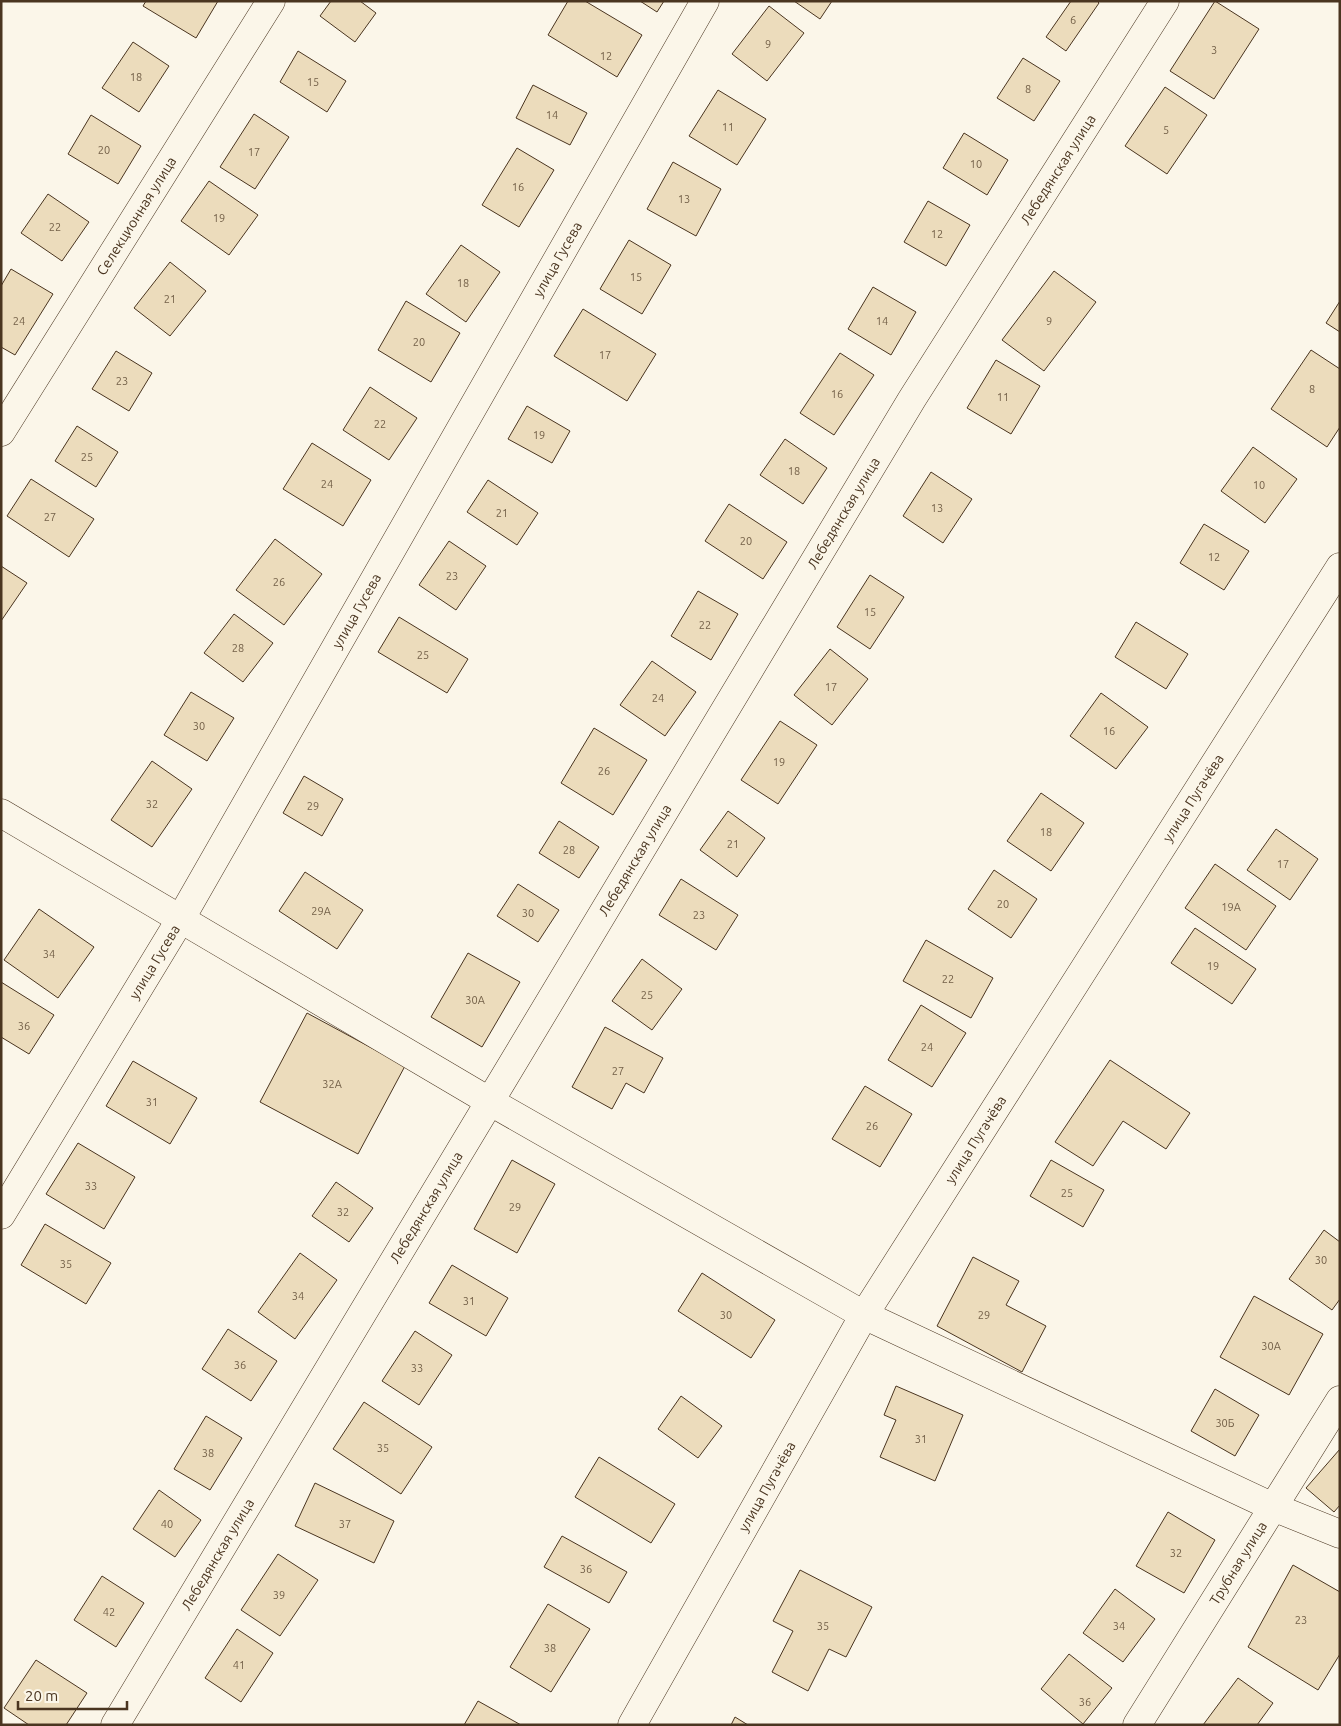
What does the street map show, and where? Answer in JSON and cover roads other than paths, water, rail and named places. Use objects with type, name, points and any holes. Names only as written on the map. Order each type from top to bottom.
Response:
[{"type":"street","name":"Селекционная улица","points":[[1,432],[271,1]]},
{"type":"street","name":"улица Гусева","points":[[1,1215],[180,920],[705,1]]},
{"type":"street","name":"Лебедянская улица","points":[[115,1725],[912,399],[1165,1]]},
{"type":"street","name":"улица Пугачёва","points":[[632,1725],[864,1315],[1340,567]]},
{"type":"street","points":[[1,813],[489,1101],[864,1315],[1273,1507],[1340,1534]]},
{"type":"street","name":"Трубная улица","points":[[1138,1725],[1340,1400]]}]
